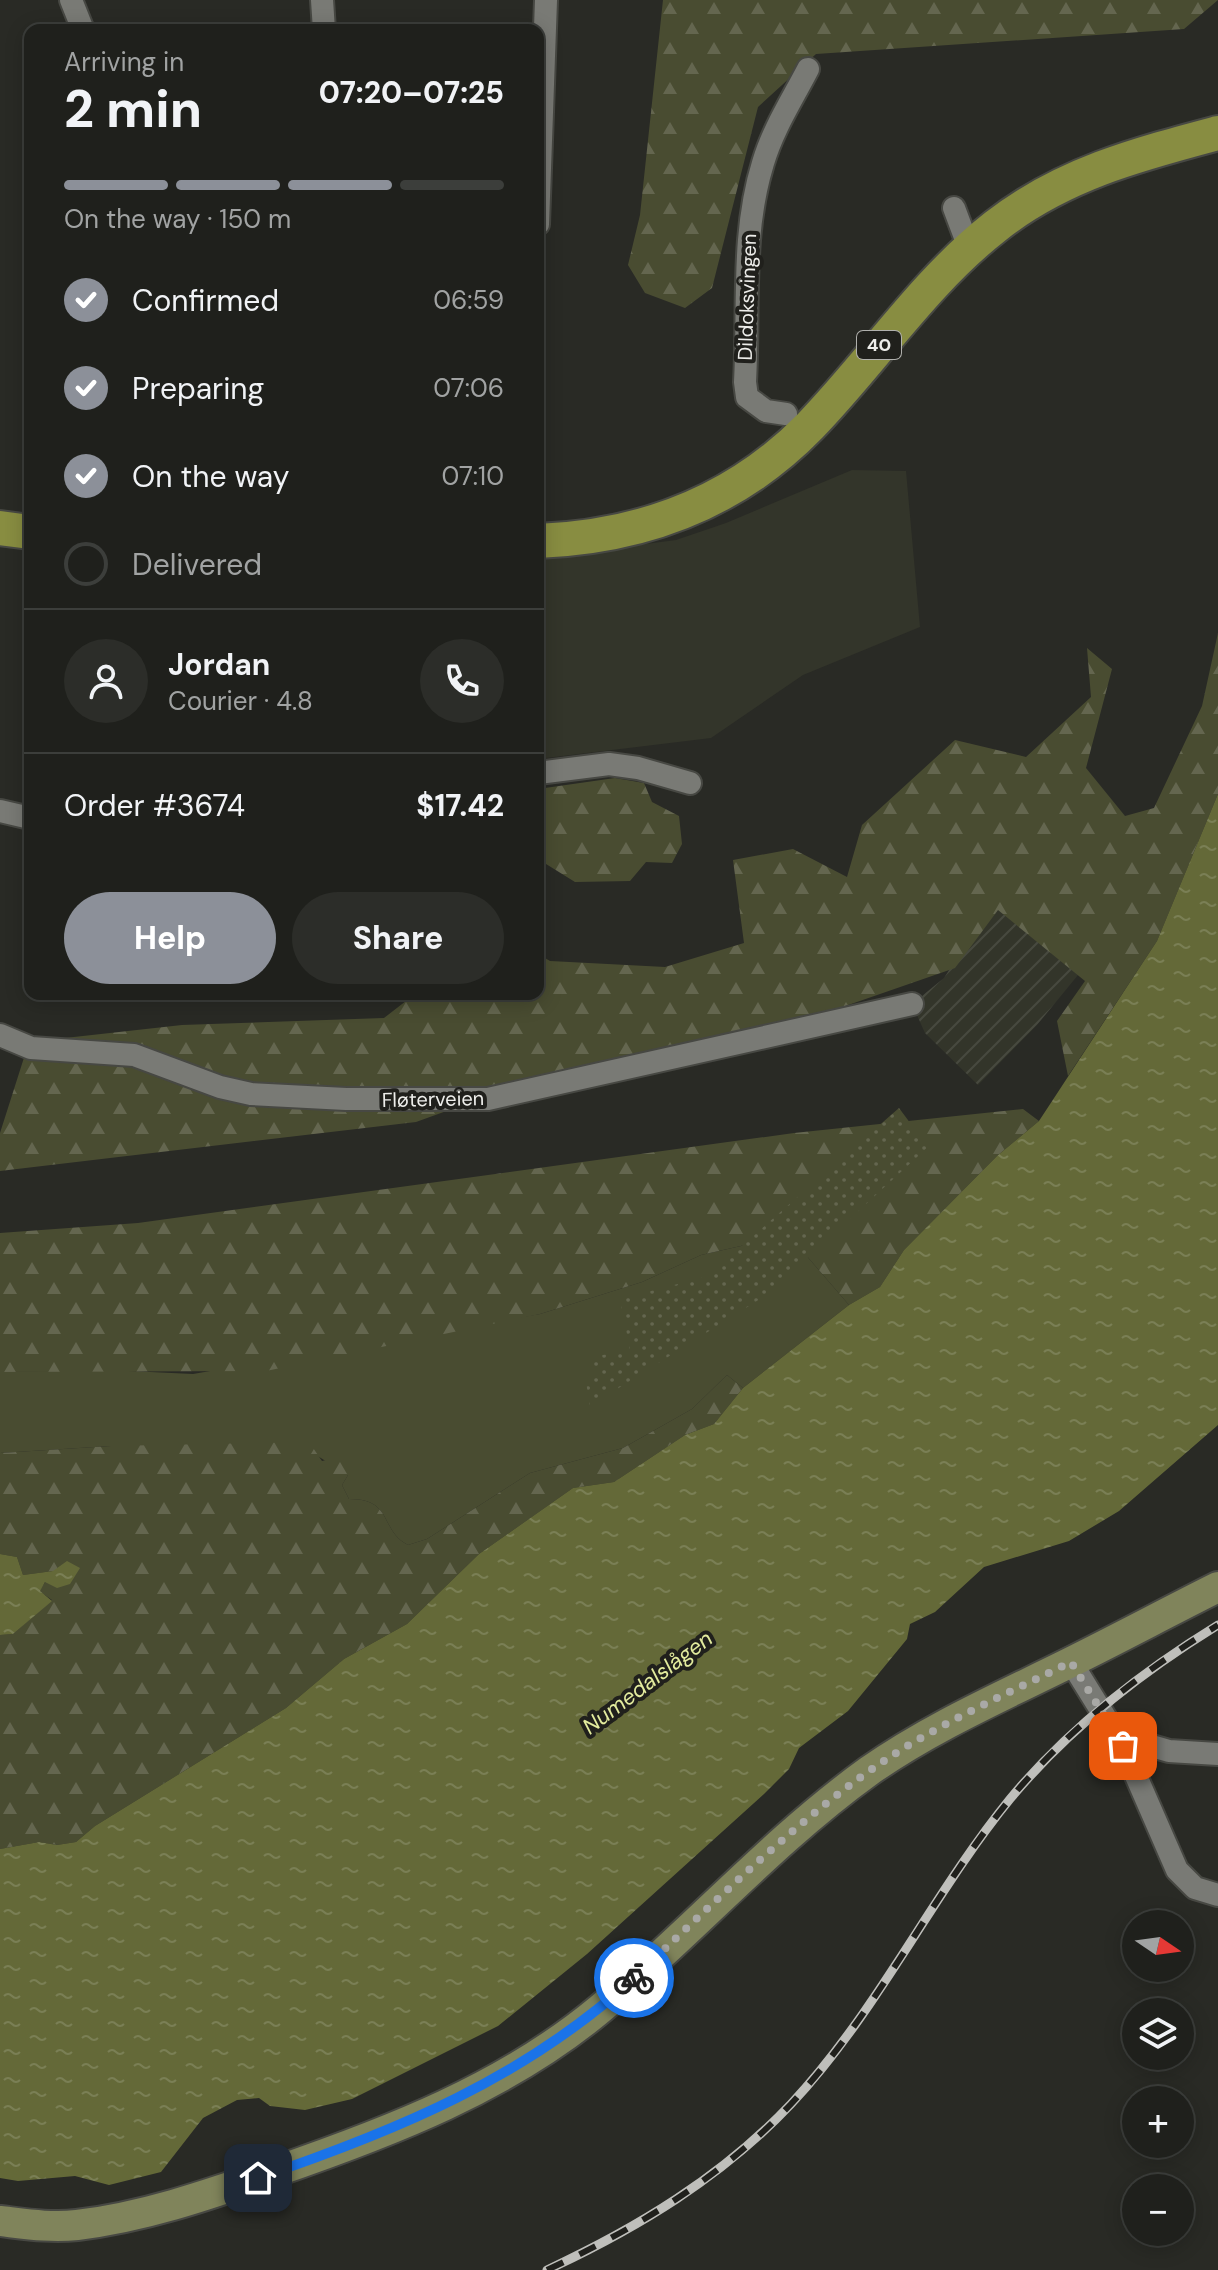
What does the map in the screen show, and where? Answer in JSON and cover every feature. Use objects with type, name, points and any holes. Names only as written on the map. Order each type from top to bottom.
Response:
[{"type":"main road","name":"40","points":[[544,540],[585,537],[653,523],[710,502],[751,477],[809,427],[920,297],[969,248],[1026,204],[1062,183],[1114,162],[1218,133]]},
{"type":"main road","points":[[0,528],[24,531]]},
{"type":"main road","points":[[0,2221],[76,2225],[129,2216],[195,2199],[411,2122],[496,2080],[557,2042],[601,2008],[756,1866],[866,1774],[942,1725],[1218,1587]]},
{"type":"street","points":[[71,0],[81,24]]},
{"type":"street","points":[[322,0],[324,24]]},
{"type":"street","points":[[544,56],[546,0]]},
{"type":"street","name":"Dildoksvingen","points":[[786,414],[766,411],[747,397],[748,229],[762,164],[775,128],[808,69]]},
{"type":"street","points":[[954,208],[969,248]]},
{"type":"street","points":[[544,772],[609,764],[638,768],[690,783]]},
{"type":"street","points":[[0,811],[24,817]]},
{"type":"street","name":"Fløterveien","points":[[0,1035],[31,1048],[134,1055],[220,1087],[251,1094],[361,1100],[488,1099],[912,1004]]},
{"type":"street","points":[[1071,1662],[1123,1746],[1177,1870],[1195,1888],[1218,1895]]},
{"type":"street","points":[[1123,1746],[1138,1742],[1169,1751],[1218,1754]]},
{"type":"shaded area","points":[[852,470],[906,471],[920,627],[803,675],[711,738],[544,758],[544,557],[676,540],[726,523]]},
{"type":"shaded area","points":[[982,871],[1087,964],[1037,1025],[978,1085],[925,1033],[912,1004],[944,978],[969,939]]},
{"type":"green space","points":[[663,0],[1218,0],[1184,29],[816,54],[758,107],[712,288],[685,308],[645,293],[628,265],[640,215]]},
{"type":"green space","points":[[1218,633],[1218,794],[1157,941],[1068,1076],[1057,1021],[1085,981],[998,910],[955,968],[779,1029],[510,1088],[416,1122],[0,1171],[0,1133],[29,1042],[182,1025],[384,1018],[407,1000],[544,1000],[544,958],[550,961],[665,967],[744,943],[733,860],[793,849],[847,877],[862,825],[955,740],[1026,757],[1091,697],[1087,648],[1112,669],[1086,768],[1125,816],[1154,808],[1202,706]]},
{"type":"green space","points":[[615,778],[644,783],[652,802],[679,816],[682,844],[672,863],[646,862],[630,881],[575,882],[544,863],[544,788]]},
{"type":"green space","points":[[899,1108],[928,1147],[768,1294],[590,1406],[585,1376],[595,1373],[592,1357],[630,1350],[620,1299],[701,1278],[720,1265]]},
{"type":"green space","points":[[1023,1109],[1039,1121],[997,1156],[904,1250],[880,1287],[849,1305],[799,1247],[781,1237],[701,1255],[642,1282],[540,1314],[266,1371],[0,1372],[0,1233],[138,1223],[794,1133]]},
{"type":"green space","points":[[781,1237],[799,1247],[849,1305],[743,1388],[727,1375],[692,1409],[623,1448],[530,1473],[427,1539],[408,1545],[399,1539],[373,1504],[349,1499],[342,1485],[348,1475],[316,1455],[111,1446],[0,1453],[0,1372],[108,1370],[193,1374],[540,1314],[642,1282],[701,1255]]},
{"type":"green space","points":[[727,1375],[743,1388],[714,1424],[685,1435],[614,1482],[573,1488],[479,1554],[407,1624],[344,1659],[286,1708],[95,1826],[76,1842],[57,1845],[39,1842],[0,1849],[0,1635],[13,1634],[52,1600],[39,1591],[53,1571],[23,1575],[17,1557],[0,1554],[0,1453],[111,1446],[309,1442],[322,1461],[335,1458],[348,1464],[348,1475],[342,1485],[349,1499],[373,1504],[399,1539],[408,1545],[427,1539],[530,1473],[623,1448],[692,1409]]},
{"type":"water","name":"Numedalslågen","points":[[1218,794],[1218,1425],[1119,1511],[1069,1541],[984,1567],[935,1612],[910,1624],[907,1639],[848,1711],[799,1748],[789,1769],[764,1794],[587,1954],[498,2026],[352,2099],[305,2110],[270,2106],[259,2098],[237,2100],[203,2118],[161,2172],[109,2185],[75,2176],[18,2181],[0,2178],[0,1849],[39,1842],[57,1845],[76,1842],[95,1826],[286,1708],[344,1659],[407,1624],[479,1554],[573,1488],[614,1482],[685,1435],[714,1424],[743,1388],[849,1305],[880,1287],[904,1250],[997,1156],[1039,1121],[1157,941]]},
{"type":"water","points":[[0,1554],[17,1557],[23,1575],[53,1571],[67,1561],[80,1568],[70,1584],[57,1588],[45,1582],[40,1591],[52,1601],[13,1634],[0,1635]]},
{"type":"railway","points":[[547,2270],[613,2237],[677,2199],[764,2130],[791,2104],[851,2031],[981,1836],[1033,1773],[1081,1725],[1133,1682],[1218,1625]]},
{"type":"way so far","points":[[634,1978],[756,1866],[866,1774],[942,1725],[1071,1662],[1123,1746]]},
{"type":"route","points":[[258,2178],[411,2122],[496,2080],[557,2042],[634,1978]]}]
